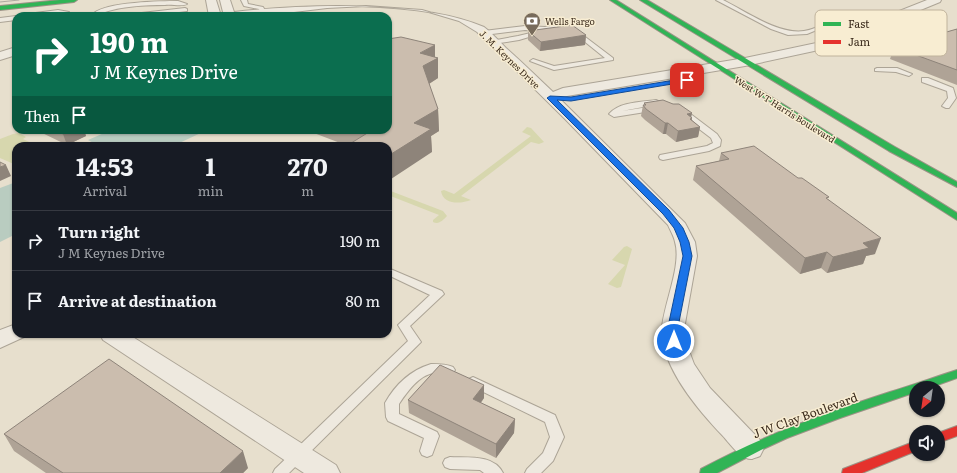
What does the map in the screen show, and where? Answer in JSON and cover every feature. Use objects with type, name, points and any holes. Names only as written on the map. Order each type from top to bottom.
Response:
[{"type":"main road","points":[[0,8],[74,0]]},
{"type":"main road","name":"West W T Harris Boulevard","points":[[613,0],[957,217]]},
{"type":"main road","name":"West W T Harris Boulevard","points":[[643,0],[892,149],[957,185]]},
{"type":"main road","name":"J W Clay Boulevard","points":[[936,381],[957,374]]},
{"type":"main road","name":"J W Clay Boulevard","points":[[706,473],[751,448],[806,424],[909,390]]},
{"type":"main road","points":[[945,435],[957,431]]},
{"type":"main road","points":[[848,473],[909,449]]},
{"type":"street","points":[[211,0],[214,12]]},
{"type":"street","name":"J. M. Keynes Drive","points":[[225,0],[230,12]]},
{"type":"street","points":[[912,10],[936,0]]},
{"type":"street","name":"J. M. Keynes Drive","points":[[252,12],[342,4],[402,4],[436,10],[458,17],[474,25],[484,33],[666,212],[678,228],[685,242],[688,256],[673,329],[674,341],[680,361],[698,392],[751,448]]},
{"type":"street","points":[[0,56],[12,52]]},
{"type":"street","points":[[550,98],[571,99],[722,70],[795,60],[815,52]]},
{"type":"street","points":[[0,340],[12,334]]},
{"type":"street","points":[[119,338],[326,473]]},
{"type":"lane","points":[[244,0],[246,5],[262,10]]},
{"type":"lane","points":[[258,0],[262,10]]},
{"type":"lane","points":[[719,0],[778,30],[795,34],[805,33],[815,29]]},
{"type":"lane","points":[[100,12],[104,10],[171,2],[185,7],[156,12]]},
{"type":"lane","points":[[110,12],[120,8]]},
{"type":"lane","points":[[0,20],[12,18]]},
{"type":"lane","points":[[484,33],[525,28],[545,29],[567,27],[611,59],[554,68],[533,61]]},
{"type":"lane","points":[[493,42],[528,36],[545,29]]},
{"type":"lane","points":[[877,70],[897,70],[909,74]]},
{"type":"lane","points":[[925,80],[950,90],[952,98],[946,106]]},
{"type":"lane","points":[[614,116],[613,112],[621,108],[667,104],[714,136],[717,142],[714,146],[709,148],[663,157]]},
{"type":"lane","points":[[280,473],[415,342],[404,325],[438,294],[392,273]]},
{"type":"lane","points":[[427,451],[432,436],[393,417],[392,403],[409,381],[426,369],[447,370],[550,419],[557,437],[548,457],[532,473]]},
{"type":"lane","points":[[450,463],[482,464],[496,473]]},
{"type":"green space","points":[[527,127],[531,128],[544,142],[539,144],[531,142],[461,196],[471,200],[458,203],[449,201],[442,196],[441,191],[444,190],[454,194],[531,136],[522,132]]},
{"type":"green space","points":[[13,134],[21,134],[26,137],[23,139],[29,142],[12,142],[12,163],[0,158],[0,139]]},
{"type":"green space","points":[[392,192],[443,211],[447,216],[435,223],[433,220],[439,215],[392,197]]},
{"type":"green space","points":[[627,246],[632,249],[621,287],[617,288],[608,284],[625,265],[612,260],[624,247]]},
{"type":"shaded area","points":[[102,134],[199,134],[182,142],[92,142],[88,140]]},
{"type":"shaded area","points":[[12,184],[12,236],[0,242],[0,188]]},
{"type":"building","points":[[572,25],[586,35],[541,42],[528,31]]},
{"type":"building","points":[[957,29],[957,70],[919,56],[947,56],[947,32]]},
{"type":"building","points":[[401,37],[435,45],[420,53],[438,58],[423,66],[438,109],[414,123],[431,129],[392,153],[392,142],[353,142],[366,134],[392,134],[392,38]]},
{"type":"building","points":[[663,100],[673,104],[679,104],[692,113],[687,114],[692,118],[690,119],[700,127],[678,131],[646,109],[643,105],[646,105],[644,103]]},
{"type":"building","points":[[754,146],[798,178],[802,178],[829,197],[826,198],[881,238],[863,243],[869,248],[833,257],[827,252],[805,258],[696,166],[729,159],[721,153]]},
{"type":"building","points":[[0,162],[6,165],[0,167]]},
{"type":"building","points":[[109,359],[243,451],[220,473],[63,473],[4,434]]},
{"type":"building","points":[[440,365],[484,385],[473,399],[515,419],[496,444],[408,400]]},
{"type":"tram line","points":[[0,2],[19,0]]},
{"type":"traffic: fast","points":[[0,8],[74,0]]},
{"type":"traffic: fast","points":[[613,0],[957,217]]},
{"type":"traffic: fast","points":[[643,0],[892,149],[957,185]]},
{"type":"traffic: fast","points":[[936,381],[957,374]]},
{"type":"traffic: fast","points":[[706,473],[757,446],[809,424],[909,390]]},
{"type":"traffic: jam","points":[[945,435],[957,431]]},
{"type":"traffic: jam","points":[[848,473],[909,449]]},
{"type":"place","name":"Wells Fargo","points":[[532,36]]},
{"type":"route","points":[[674,341],[674,322],[688,256],[682,234],[666,212],[550,98],[571,99],[687,80]]}]
